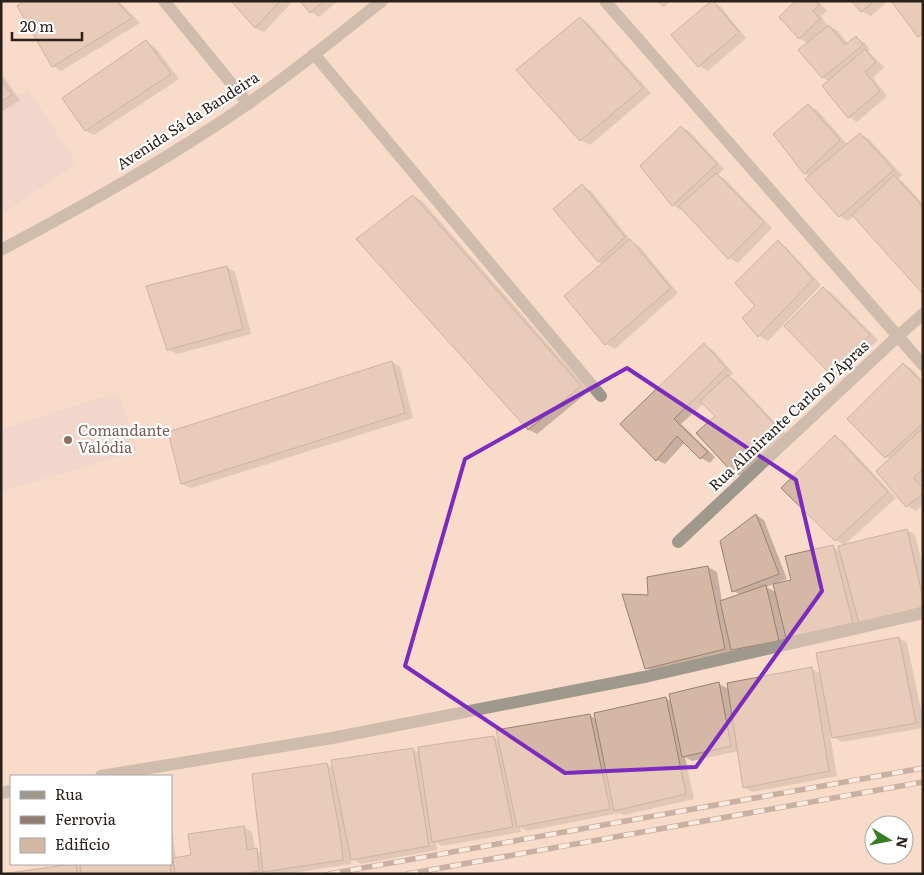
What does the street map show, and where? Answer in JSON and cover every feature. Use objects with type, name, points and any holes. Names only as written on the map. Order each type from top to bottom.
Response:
[{"type":"street","points":[[164,1],[248,104]]},
{"type":"street","name":"Avenida Sá da Bandeira","points":[[1,250],[90,202],[248,104],[382,1]]},
{"type":"street","points":[[605,1],[923,365]]},
{"type":"street","points":[[314,54],[601,396]]},
{"type":"street","name":"Rua Almirante Carlos D’Ápras","points":[[678,542],[923,314]]},
{"type":"street","points":[[107,775],[332,738],[649,676],[923,613]]},
{"type":"highlighted area","points":[[627,368],[796,480],[822,591],[696,767],[565,773],[405,666],[465,459]]},
{"type":"shaded area","points":[[28,89],[77,164],[1,215],[1,106]]},
{"type":"shaded area","name":"Comandante Valódia","points":[[118,392],[138,451],[1,492],[1,429]]},
{"type":"building","points":[[24,1],[116,1],[132,18],[52,67],[17,6]]},
{"type":"building","points":[[231,1],[280,1],[255,28]]},
{"type":"building","points":[[300,1],[324,1],[310,13]]},
{"type":"building","points":[[711,1],[739,32],[698,67],[671,35]]},
{"type":"building","points":[[795,1],[816,1],[819,5],[813,11],[820,19],[799,39],[779,17]]},
{"type":"building","points":[[851,1],[874,1],[861,12]]},
{"type":"building","points":[[891,1],[923,1],[923,33],[918,37]]},
{"type":"building","points":[[580,17],[643,88],[580,141],[516,70]]},
{"type":"building","points":[[829,25],[845,45],[856,36],[863,45],[822,78],[798,50]]},
{"type":"building","points":[[146,40],[171,74],[85,131],[62,98]]},
{"type":"building","points":[[865,49],[876,62],[865,72],[880,91],[848,118],[822,86]]},
{"type":"building","points":[[1,79],[12,95],[1,102]]},
{"type":"building","points":[[808,104],[840,140],[804,174],[773,134]]},
{"type":"building","points":[[681,126],[717,164],[672,206],[640,166]]},
{"type":"building","points":[[860,133],[894,170],[839,217],[805,179]]},
{"type":"building","points":[[716,173],[764,222],[728,259],[679,206]]},
{"type":"building","points":[[894,175],[923,207],[923,294],[852,215]]},
{"type":"building","points":[[582,184],[625,237],[598,262],[553,209]]},
{"type":"building","points":[[413,195],[581,386],[528,430],[356,239]]},
{"type":"building","points":[[630,239],[671,288],[605,345],[564,296]]},
{"type":"building","points":[[778,240],[813,279],[758,337],[742,318],[755,306],[735,283]]},
{"type":"building","points":[[227,266],[243,329],[167,350],[146,286]]},
{"type":"building","points":[[823,287],[870,335],[830,374],[784,326]]},
{"type":"building","points":[[704,343],[726,368],[674,419],[708,452],[700,459],[677,436],[656,461],[620,424]]},
{"type":"building","points":[[392,361],[405,413],[181,484],[168,432]]},
{"type":"building","points":[[903,363],[923,384],[923,423],[885,458],[847,419]]},
{"type":"building","points":[[728,375],[781,431],[734,474],[696,433],[715,416],[700,401]]},
{"type":"building","points":[[923,428],[923,469],[913,478],[923,488],[923,494],[906,507],[876,471]]},
{"type":"building","points":[[835,435],[888,492],[835,541],[781,488]]},
{"type":"building","points":[[756,514],[779,574],[732,592],[720,541]]},
{"type":"building","points":[[907,529],[923,598],[923,607],[859,623],[838,546]]},
{"type":"building","points":[[833,545],[853,623],[786,638],[773,584],[791,580],[785,556]]},
{"type":"building","points":[[708,566],[725,649],[645,669],[622,594],[648,595],[647,577]]},
{"type":"building","points":[[766,585],[779,641],[731,650],[720,601]]},
{"type":"building","points":[[899,637],[916,723],[832,738],[816,653]]},
{"type":"building","points":[[812,667],[829,771],[743,788],[727,683]]},
{"type":"building","points":[[719,682],[731,746],[682,757],[669,694]]},
{"type":"building","points":[[666,697],[686,794],[614,811],[594,713]]},
{"type":"building","points":[[590,714],[610,809],[517,827],[496,730]]},
{"type":"building","points":[[494,736],[513,827],[432,842],[418,747]]},
{"type":"building","points":[[413,748],[429,846],[351,860],[331,760]]},
{"type":"building","points":[[327,763],[343,860],[263,872],[252,774]]},
{"type":"building","points":[[244,826],[247,850],[257,848],[259,871],[244,874],[175,874],[173,858],[191,855],[188,834]]},
{"type":"building","points":[[76,865],[77,874],[2,874]]},
{"type":"building","points":[[80,865],[170,865],[171,874],[81,874]]},
{"type":"railway","points":[[329,874],[923,768]]},
{"type":"railway","points":[[407,874],[923,782]]},
{"type":"place","name":"Comandante Valódia","points":[[68,440]]}]
